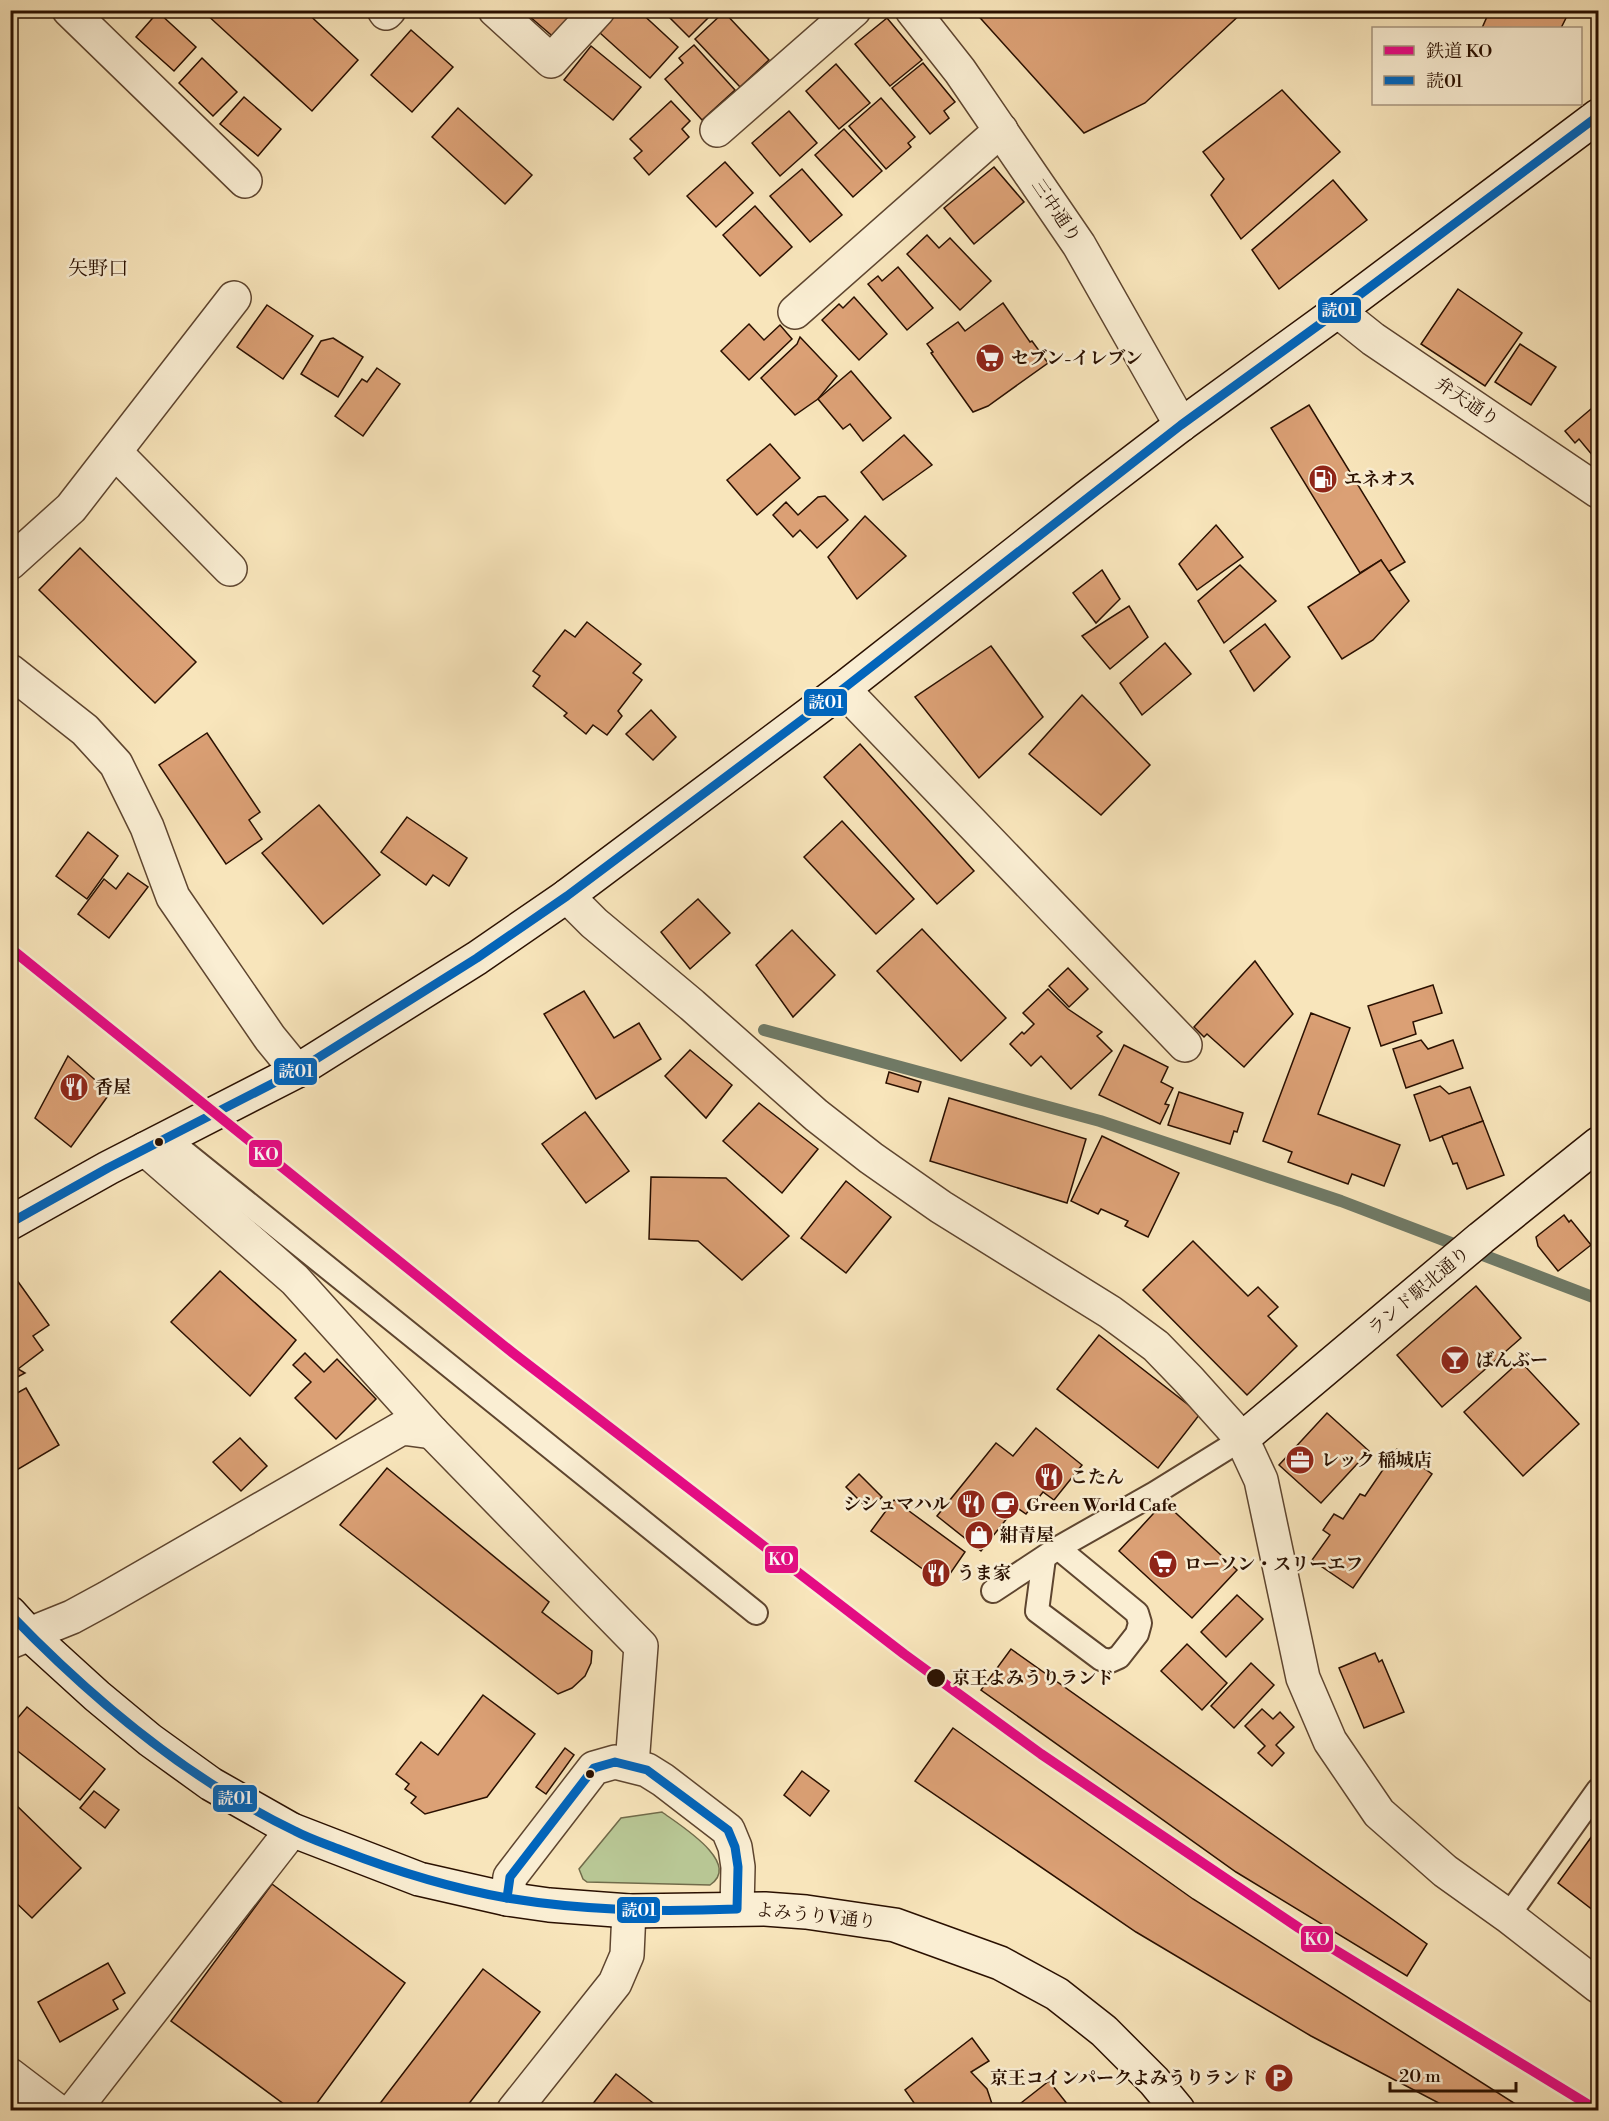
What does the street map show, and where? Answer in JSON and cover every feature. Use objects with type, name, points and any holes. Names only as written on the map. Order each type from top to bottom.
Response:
[{"type":"street","points":[[69,10],[246,181]]},
{"type":"street","points":[[384,10],[387,13],[389,10]]},
{"type":"street","points":[[495,10],[551,61],[598,10]]},
{"type":"street","points":[[717,130],[855,10]]},
{"type":"street","name":"三中通り","points":[[912,10],[960,70],[1080,245],[1181,425]]},
{"type":"street","points":[[10,1223],[156,1143],[297,1071],[477,957],[567,896],[843,689],[1181,425],[1599,116]]},
{"type":"street","points":[[795,312],[1001,130]]},
{"type":"street","points":[[10,563],[72,508],[234,298]]},
{"type":"street","name":"弁天通り","points":[[1338,311],[1373,339],[1599,490]]},
{"type":"street","points":[[115,452],[230,569]]},
{"type":"street","points":[[10,671],[85,730],[116,764],[147,827],[173,897],[270,1038],[297,1071]]},
{"type":"street","points":[[843,689],[1185,1045]]},
{"type":"street","points":[[567,896],[594,923],[692,1005],[816,1115],[862,1151],[941,1207],[1110,1312],[1156,1346],[1242,1439],[1261,1480],[1303,1678],[1330,1741],[1379,1812],[1445,1871],[1599,1986]]},
{"type":"street","points":[[156,1143],[295,1280],[432,1432],[641,1646],[632,1766]]},
{"type":"street","name":"ランド駅北通り","points":[[1242,1439],[1481,1238],[1599,1144]]},
{"type":"street","points":[[17,1630],[72,1617],[402,1428],[432,1432]]},
{"type":"street","name":"よみうりV通り","points":[[17,1630],[150,1740],[211,1784],[292,1830],[419,1879],[507,1899],[549,1905],[629,1911],[765,1909],[806,1912],[895,1925],[1000,1963],[1057,1994],[1104,2031],[1154,2081],[1178,2110]]},
{"type":"street","points":[[507,1899],[510,1877],[594,1768],[615,1762],[647,1770],[728,1830],[735,1847],[738,1867],[737,1909]]},
{"type":"street","points":[[74,2110],[292,1830]]},
{"type":"street","points":[[514,2110],[615,1983],[627,1955],[629,1911]]},
{"type":"street","points":[[10,2075],[56,2110]]},
{"type":"lane","points":[[156,1143],[756,1613]]},
{"type":"lane","points":[[993,1591],[1051,1553],[1242,1439]]},
{"type":"lane","points":[[1051,1553],[1137,1613],[1140,1623],[1137,1634],[1119,1657],[1110,1661],[1101,1659],[1037,1611],[1051,1553]]},
{"type":"lane","points":[[1508,1916],[1599,1790]]},
{"type":"green space","points":[[662,1812],[693,1835],[714,1855],[719,1866],[718,1876],[710,1885],[587,1882],[583,1879],[579,1869],[621,1818]]},
{"type":"building","points":[[207,10],[304,10],[358,60],[312,111],[205,13]]},
{"type":"building","points":[[522,10],[583,10],[557,40]]},
{"type":"building","points":[[620,10],[638,10],[678,47],[650,78],[600,33]]},
{"type":"building","points":[[662,10],[716,10],[689,37]]},
{"type":"building","points":[[973,10],[1245,10],[1145,103],[1084,133]]},
{"type":"building","points":[[1490,10],[1570,10],[1562,27],[1482,27]]},
{"type":"building","points":[[158,12],[196,47],[174,71],[136,37]]},
{"type":"building","points":[[724,12],[769,60],[740,87],[695,39]]},
{"type":"building","points":[[887,18],[922,60],[890,86],[855,44]]},
{"type":"building","points":[[411,30],[453,67],[412,112],[371,75]]},
{"type":"building","points":[[694,45],[735,90],[702,120],[665,79],[683,63],[679,58]]},
{"type":"building","points":[[591,46],[641,87],[613,120],[564,80]]},
{"type":"building","points":[[202,58],[237,92],[213,116],[179,83]]},
{"type":"building","points":[[923,63],[955,102],[944,111],[949,118],[930,134],[892,88]]},
{"type":"building","points":[[836,64],[870,103],[839,129],[806,91]]},
{"type":"building","points":[[1282,90],[1340,152],[1241,239],[1211,195],[1224,179],[1203,152]]},
{"type":"building","points":[[244,97],[281,129],[258,156],[220,124]]},
{"type":"building","points":[[881,98],[915,137],[908,143],[911,147],[886,169],[849,126]]},
{"type":"building","points":[[671,101],[690,121],[682,129],[689,137],[649,175],[634,158],[642,151],[630,139]]},
{"type":"building","points":[[458,108],[532,175],[505,204],[432,137]]},
{"type":"building","points":[[789,111],[817,143],[780,176],[752,143]]},
{"type":"building","points":[[844,129],[882,171],[853,197],[815,155]]},
{"type":"building","points":[[725,162],[753,193],[716,227],[687,196]]},
{"type":"building","points":[[994,167],[1024,202],[974,244],[944,208]]},
{"type":"building","points":[[802,169],[842,215],[810,242],[770,196]]},
{"type":"building","points":[[1333,180],[1367,220],[1279,289],[1252,250]]},
{"type":"building","points":[[755,206],[792,247],[760,276],[723,235]]},
{"type":"building","points":[[927,235],[939,248],[950,238],[991,281],[960,310],[907,254]]},
{"type":"building","points":[[898,267],[933,308],[907,330],[868,284],[878,276],[882,281]]},
{"type":"building","points":[[1458,289],[1522,333],[1485,386],[1421,344]]},
{"type":"building","points":[[854,297],[887,334],[859,360],[822,320],[839,304],[843,308]]},
{"type":"building","name":"セブン-イレブン","points":[[1003,303],[1030,342],[1032,341],[1048,363],[988,406],[973,412],[927,344],[958,322],[965,331]]},
{"type":"building","points":[[267,305],[313,336],[283,379],[237,347]]},
{"type":"building","points":[[749,324],[764,340],[780,325],[792,339],[749,380],[721,351]]},
{"type":"building","points":[[800,337],[837,376],[818,399],[795,415],[761,378],[797,344]]},
{"type":"building","points":[[333,338],[363,357],[338,397],[301,374],[321,341]]},
{"type":"building","points":[[1520,344],[1556,367],[1531,405],[1495,382]]},
{"type":"building","points":[[377,368],[400,384],[363,436],[335,416],[362,379],[367,382]]},
{"type":"building","points":[[851,371],[891,418],[863,441],[850,424],[843,429],[818,399]]},
{"type":"building","points":[[1598,403],[1598,462],[1579,439],[1575,443],[1565,431]]},
{"type":"building","points":[[1309,405],[1405,562],[1388,572],[1381,560],[1360,573],[1271,428]]},
{"type":"building","points":[[904,435],[932,465],[883,500],[861,472]]},
{"type":"building","points":[[770,444],[800,478],[757,515],[727,480]]},
{"type":"building","points":[[825,496],[848,520],[817,548],[800,530],[793,537],[773,515],[786,502],[798,515],[818,497]]},
{"type":"building","points":[[865,516],[906,556],[857,599],[828,557]]},
{"type":"building","points":[[1216,525],[1243,557],[1197,590],[1179,564]]},
{"type":"building","points":[[80,548],[196,662],[155,703],[39,590]]},
{"type":"building","points":[[1381,560],[1409,601],[1373,640],[1342,659],[1308,607]]},
{"type":"building","points":[[1240,565],[1276,601],[1224,643],[1198,601]]},
{"type":"building","points":[[1102,570],[1120,599],[1096,623],[1073,593]]},
{"type":"building","points":[[1129,606],[1148,637],[1110,669],[1082,636]]},
{"type":"building","points":[[587,622],[641,664],[633,673],[642,680],[618,711],[622,716],[607,735],[593,725],[586,734],[564,716],[567,713],[533,686],[540,676],[533,671],[565,630],[575,637]]},
{"type":"building","points":[[1265,624],[1290,657],[1254,691],[1230,651]]},
{"type":"building","points":[[1165,643],[1191,674],[1142,715],[1120,683]]},
{"type":"building","points":[[991,646],[1043,717],[979,778],[915,697]]},
{"type":"building","points":[[1082,695],[1150,765],[1101,815],[1029,754]]},
{"type":"building","points":[[651,710],[676,737],[653,760],[626,734]]},
{"type":"building","points":[[207,733],[260,812],[249,820],[262,839],[226,864],[159,765]]},
{"type":"building","points":[[860,744],[974,871],[937,904],[824,777]]},
{"type":"building","points":[[319,805],[380,875],[323,924],[262,853]]},
{"type":"building","points":[[407,817],[467,858],[449,886],[433,875],[426,885],[381,852]]},
{"type":"building","points":[[842,821],[914,899],[876,934],[804,857]]},
{"type":"building","points":[[88,832],[118,856],[87,899],[56,876]]},
{"type":"building","points":[[128,873],[148,887],[109,938],[78,914],[104,879],[116,889]]},
{"type":"building","points":[[698,899],[730,933],[690,969],[661,932]]},
{"type":"building","points":[[922,929],[1006,1018],[961,1061],[877,971]]},
{"type":"building","points":[[792,930],[835,975],[793,1017],[756,965]]},
{"type":"building","points":[[1255,961],[1293,1014],[1244,1067],[1207,1034],[1204,1037],[1194,1027]]},
{"type":"building","points":[[1068,968],[1088,989],[1069,1007],[1049,986]]},
{"type":"building","points":[[1433,985],[1442,1013],[1413,1022],[1416,1034],[1381,1046],[1368,1006]]},
{"type":"building","points":[[1048,989],[1068,1009],[1102,1032],[1097,1036],[1112,1051],[1071,1089],[1041,1056],[1031,1066],[1010,1044],[1034,1024],[1023,1013]]},
{"type":"building","points":[[584,991],[614,1038],[639,1023],[661,1059],[596,1099],[544,1014]]},
{"type":"building","points":[[1311,1013],[1350,1028],[1318,1114],[1400,1145],[1384,1186],[1352,1174],[1348,1184],[1288,1162],[1292,1152],[1263,1141]]},
{"type":"building","points":[[1421,1040],[1428,1049],[1453,1040],[1463,1068],[1406,1088],[1393,1049]]},
{"type":"building","points":[[1124,1045],[1168,1067],[1161,1082],[1173,1088],[1165,1104],[1169,1105],[1160,1124],[1099,1095]]},
{"type":"building","points":[[690,1050],[732,1085],[706,1118],[665,1076]]},
{"type":"building","points":[[68,1056],[110,1093],[71,1147],[35,1118]]},
{"type":"building","points":[[889,1072],[921,1082],[918,1092],[886,1083]]},
{"type":"building","points":[[1440,1086],[1449,1094],[1470,1087],[1483,1121],[1430,1141],[1414,1095]]},
{"type":"building","points":[[1179,1092],[1243,1113],[1237,1132],[1234,1131],[1230,1144],[1168,1125]]},
{"type":"building","points":[[949,1098],[1086,1139],[1067,1203],[930,1161]]},
{"type":"building","points":[[759,1103],[818,1149],[782,1193],[723,1141]]},
{"type":"building","points":[[585,1112],[629,1171],[586,1203],[542,1144]]},
{"type":"building","points":[[1483,1121],[1504,1175],[1467,1189],[1457,1163],[1453,1164],[1442,1136]]},
{"type":"building","points":[[1102,1136],[1179,1173],[1148,1237],[1125,1226],[1128,1221],[1101,1209],[1098,1214],[1071,1201]]},
{"type":"building","points":[[651,1177],[726,1178],[789,1236],[742,1280],[698,1241],[649,1239]]},
{"type":"building","points":[[846,1181],[891,1217],[846,1273],[801,1238]]},
{"type":"building","points":[[1564,1215],[1569,1222],[1571,1220],[1591,1245],[1558,1271],[1538,1246],[1536,1237]]},
{"type":"building","points":[[1193,1241],[1248,1296],[1258,1287],[1278,1307],[1268,1316],[1297,1346],[1247,1395],[1143,1290]]},
{"type":"building","points":[[220,1271],[296,1340],[250,1396],[171,1322]]},
{"type":"building","points":[[14,1276],[49,1325],[33,1336],[43,1350],[18,1369],[10,1358],[10,1278]]},
{"type":"building","points":[[1476,1286],[1521,1338],[1442,1407],[1397,1355]]},
{"type":"building","points":[[1099,1335],[1200,1414],[1158,1468],[1057,1389]]},
{"type":"building","points":[[305,1353],[324,1372],[337,1359],[376,1399],[336,1439],[295,1398],[311,1382],[293,1365]]},
{"type":"building","points":[[10,1358],[18,1369],[25,1373],[10,1381]]},
{"type":"building","points":[[1520,1361],[1579,1424],[1523,1476],[1464,1412]]},
{"type":"building","points":[[26,1388],[59,1445],[10,1474],[10,1397]]},
{"type":"building","points":[[1327,1413],[1369,1451],[1321,1503],[1279,1465]]},
{"type":"building","points":[[1036,1428],[1082,1465],[1054,1500],[1043,1492],[1026,1514],[1016,1507],[981,1551],[937,1516],[996,1443],[1013,1456]]},
{"type":"building","points":[[240,1438],[267,1466],[241,1491],[213,1462]]},
{"type":"building","points":[[1397,1449],[1432,1474],[1353,1588],[1312,1560],[1330,1535],[1323,1530],[1334,1514],[1343,1519],[1360,1494],[1365,1496]]},
{"type":"building","points":[[387,1468],[549,1602],[542,1612],[592,1651],[591,1663],[585,1676],[572,1688],[558,1694],[340,1525]]},
{"type":"building","points":[[859,1474],[882,1497],[869,1510],[846,1487]]},
{"type":"building","points":[[894,1500],[965,1552],[943,1584],[871,1531]]},
{"type":"building","points":[[1164,1502],[1237,1570],[1192,1618],[1119,1551]]},
{"type":"building","points":[[1237,1595],[1263,1619],[1226,1657],[1201,1632]]},
{"type":"building","points":[[1187,1644],[1227,1683],[1202,1710],[1161,1671]]},
{"type":"building","points":[[1011,1649],[1427,1944],[1407,1976],[1236,1872],[981,1690]]},
{"type":"building","points":[[1375,1653],[1379,1662],[1382,1660],[1404,1712],[1364,1728],[1339,1668]]},
{"type":"building","points":[[1251,1663],[1274,1685],[1234,1728],[1211,1706]]},
{"type":"building","points":[[483,1695],[535,1734],[487,1797],[425,1814],[411,1803],[416,1797],[405,1789],[409,1784],[396,1774],[421,1742],[438,1755]]},
{"type":"building","points":[[27,1707],[105,1769],[80,1800],[10,1745],[10,1727]]},
{"type":"building","points":[[1262,1709],[1273,1719],[1280,1712],[1294,1727],[1276,1745],[1284,1753],[1272,1766],[1258,1753],[1265,1746],[1245,1726]]},
{"type":"building","points":[[953,1728],[1193,1899],[1525,2110],[1452,2110],[1311,2036],[1136,1932],[915,1781]]},
{"type":"building","points":[[565,1748],[574,1755],[546,1794],[536,1787]]},
{"type":"building","points":[[802,1771],[829,1791],[810,1816],[784,1795]]},
{"type":"building","points":[[94,1791],[119,1810],[105,1828],[80,1808]]},
{"type":"building","points":[[14,1803],[81,1868],[32,1918],[10,1897],[10,1807]]},
{"type":"building","points":[[1595,1832],[1598,1835],[1598,1914],[1558,1883]]},
{"type":"building","points":[[272,1884],[405,1983],[312,2110],[292,2110],[171,2021]]},
{"type":"building","points":[[108,1963],[125,1993],[113,2000],[118,2009],[60,2042],[38,2002]]},
{"type":"building","points":[[483,1969],[540,2012],[464,2110],[375,2110]]},
{"type":"building","points":[[972,2038],[989,2061],[971,2072],[987,2089],[992,2104],[982,2110],[919,2110],[905,2090]]},
{"type":"building","points":[[616,2074],[662,2110],[588,2110]]},
{"type":"building","points":[[1049,2081],[1072,2110],[1012,2110]]},
{"type":"waterway","points":[[764,1030],[1100,1121],[1341,1201],[1598,1299]]},
{"type":"rail line","name":"KO","points":[[10,948],[513,1353],[904,1654],[1041,1754],[1299,1928],[1597,2110]]},
{"type":"transit line","name":"読01","points":[[10,1223],[108,1168],[297,1071],[477,958],[567,896],[843,689],[1181,425],[1338,311],[1598,116]]},
{"type":"transit line","name":"読01","points":[[10,1614],[108,1707],[179,1762],[255,1810],[306,1836],[382,1865],[444,1884],[507,1898]]},
{"type":"transit line","name":"読01","points":[[615,1762],[647,1770],[728,1830],[735,1847],[738,1867],[737,1909],[622,1910],[565,1906],[507,1898],[510,1877],[594,1768],[615,1762]]},
{"type":"place","name":"セブン-イレブン","points":[[990,358]]},
{"type":"place","name":"エネオス","points":[[1323,479]]},
{"type":"place","name":"香屋","points":[[74,1087]]},
{"type":"place","name":"ばんぶー","points":[[1455,1360]]},
{"type":"place","name":"レック 稲城店","points":[[1300,1460]]},
{"type":"place","name":"こたん","points":[[1049,1477]]},
{"type":"place","name":"シシュマハル","points":[[971,1504]]},
{"type":"place","name":"Green World Cafe","points":[[1005,1505]]},
{"type":"place","name":"紺青屋","points":[[979,1535]]},
{"type":"place","name":"ローソン・スリーエフ","points":[[1163,1564]]},
{"type":"place","name":"うま家","points":[[936,1573]]},
{"type":"place","name":"京王よみうりランド","points":[[936,1678]]},
{"type":"place","name":"京王コインパークよみうりランド","points":[[1279,2078]]},
{"type":"district","name":"矢野口","points":[[98,269]]}]
